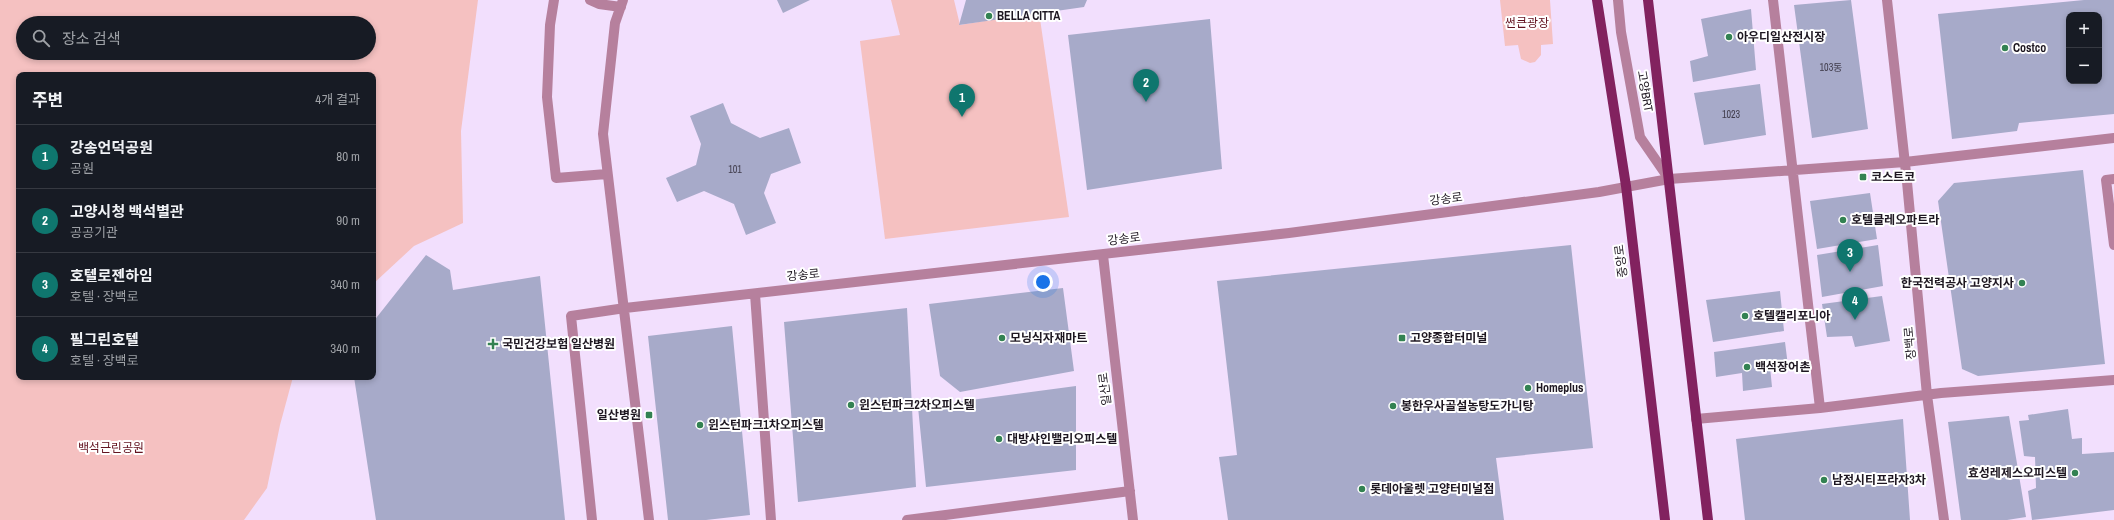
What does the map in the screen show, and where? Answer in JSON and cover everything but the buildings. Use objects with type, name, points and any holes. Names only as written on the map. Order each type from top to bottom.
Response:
[{"type":"main road","name":"중앙로","points":[[1597,0],[1626,186],[1665,520]]},
{"type":"main road","points":[[1648,0],[1708,520]]},
{"type":"street","points":[[554,0],[550,25],[547,97],[556,178],[607,174]]},
{"type":"street","points":[[590,0],[599,4],[622,3],[615,23],[603,134],[625,308],[649,520]]},
{"type":"street","name":"고양BRT","points":[[1618,0],[1621,32],[1640,137],[1669,179]]},
{"type":"street","points":[[1773,0],[1820,408]]},
{"type":"street","name":"장백로","points":[[1887,0],[1905,162],[1927,395],[1944,520]]},
{"type":"street","points":[[1626,186],[1669,179],[1905,162],[2114,138]]},
{"type":"street","points":[[2114,179],[2106,180],[2114,245]]},
{"type":"street","name":"강송로","points":[[592,520],[571,316],[625,308],[1102,255],[1584,194],[1626,186]]},
{"type":"street","name":"일산로","points":[[1102,255],[1134,520]]},
{"type":"street","points":[[755,294],[771,520]]},
{"type":"street","points":[[1696,419],[1820,408],[1927,395],[2114,380]]},
{"type":"street","points":[[907,520],[1130,491]]},
{"type":"green space","name":"백석근린공원","points":[[0,0],[478,0],[461,131],[463,223],[414,246],[376,281],[376,72],[16,72],[16,380],[292,380],[280,425],[267,488],[244,520],[0,520]]},
{"type":"green space","points":[[891,0],[954,0],[960,25],[1039,12],[1069,217],[885,239],[860,41],[900,35]]},
{"type":"green space","name":"썬큰광장","points":[[1500,0],[1550,0],[1553,44],[1541,45],[1541,55],[1535,62],[1530,63],[1521,59],[1518,45],[1505,46]]},
{"type":"place","name":"BELLA CITTA","points":[[989,16]]},
{"type":"place","name":"아우디일산전시장","points":[[1729,37]]},
{"type":"place","name":"Costco","points":[[2005,48]]},
{"type":"place","name":"고양시청 백석별관","points":[[1146,102]]},
{"type":"place","name":"강송언덕공원","points":[[962,117]]},
{"type":"place","name":"코스트코","points":[[1863,177]]},
{"type":"place","name":"호텔클레오파트라","points":[[1843,220]]},
{"type":"place","name":"호텔로젠하임","points":[[1850,272]]},
{"type":"place","name":"한국전력공사 고양지사","points":[[2022,283]]},
{"type":"place","name":"호텔캘리포니아","points":[[1745,316]]},
{"type":"place","name":"필그린호텔","points":[[1855,320]]},
{"type":"place","name":"모닝식자재마트","points":[[1002,338]]},
{"type":"place","name":"고양종합터미널","points":[[1402,338]]},
{"type":"place","name":"국민건강보험 일산병원","points":[[493,344]]},
{"type":"place","name":"백석장어촌","points":[[1747,367]]},
{"type":"place","name":"Homeplus","points":[[1528,388]]},
{"type":"place","name":"윈스턴파크2차오피스텔","points":[[851,405]]},
{"type":"place","name":"봉한우사골설농탕도가니탕","points":[[1393,406]]},
{"type":"place","name":"일산병원","points":[[649,415]]},
{"type":"place","name":"윈스턴파크1차오피스텔","points":[[700,425]]},
{"type":"place","name":"대방샤인밸리오피스텔","points":[[999,439]]},
{"type":"place","name":"효성레제스오피스텔","points":[[2075,473]]},
{"type":"place","name":"남정시티프라자3차","points":[[1824,480]]},
{"type":"place","name":"롯데아울렛 고양터미널점","points":[[1362,489]]}]
